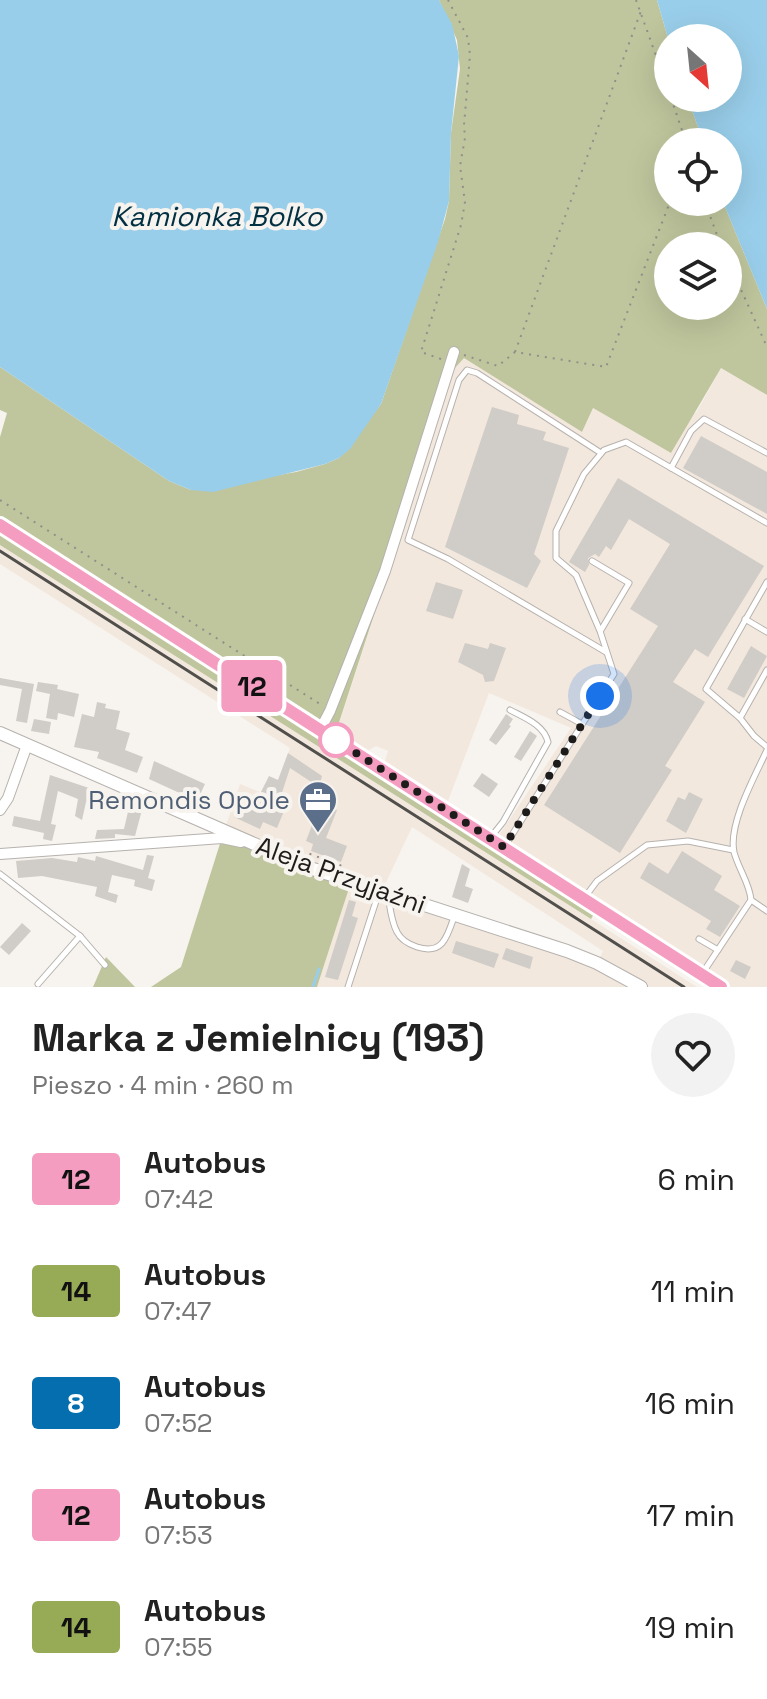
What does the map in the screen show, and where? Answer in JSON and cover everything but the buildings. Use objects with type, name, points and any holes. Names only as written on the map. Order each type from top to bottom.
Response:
[{"type":"main road","points":[[0,525],[584,898],[702,981],[719,987]]},
{"type":"street","points":[[320,730],[385,571],[452,357]]},
{"type":"street","name":"Aleja Przyjaźni","points":[[0,733],[307,867],[567,951],[641,987]]},
{"type":"street","points":[[0,810],[8,798],[27,745]]},
{"type":"street","points":[[0,854],[222,838],[253,844]]},
{"type":"lane","points":[[601,453],[467,370],[459,380],[408,540],[448,559],[607,652]]},
{"type":"lane","points":[[671,468],[691,431],[704,419],[767,453]]},
{"type":"lane","points":[[504,847],[614,674],[576,575],[556,558],[556,531],[584,474],[601,453],[626,442],[767,523]]},
{"type":"lane","points":[[592,561],[629,583],[600,631]]},
{"type":"lane","points":[[702,981],[751,900],[734,850],[734,833],[743,803],[767,748],[740,718],[706,689],[767,582]]},
{"type":"lane","points":[[745,619],[767,632]]},
{"type":"lane","points":[[740,718],[767,670]]},
{"type":"lane","points":[[490,838],[503,822],[548,742],[539,726],[510,710]]},
{"type":"lane","points":[[560,712],[582,724]]},
{"type":"lane","points":[[584,898],[597,881],[647,845],[688,841],[734,850]]},
{"type":"lane","points":[[0,874],[80,936],[105,965]]},
{"type":"lane","points":[[384,892],[396,930],[405,942],[415,946],[431,951],[437,949],[444,941],[454,915]]},
{"type":"lane","points":[[348,987],[384,892]]},
{"type":"lane","points":[[751,900],[767,911]]},
{"type":"lane","points":[[38,984],[80,936]]},
{"type":"lane","points":[[699,939],[718,950]]},
{"type":"path","points":[[448,0],[468,38],[470,55],[465,138],[460,166],[465,202],[461,225],[421,352],[498,366],[515,352],[641,11]]},
{"type":"path","points":[[636,0],[654,49]]},
{"type":"path","points":[[515,352],[606,367],[665,216]]},
{"type":"path","points":[[742,292],[767,347]]},
{"type":"path","points":[[0,500],[330,711]]},
{"type":"path","points":[[298,853],[304,851],[341,864],[354,873]]},
{"type":"shaded area","points":[[464,357],[582,432],[593,408],[671,453],[721,368],[767,395],[767,987],[703,987],[709,986],[495,841],[571,728],[489,693],[448,801],[385,761],[388,751],[376,746],[367,751],[337,730],[454,369]]},
{"type":"shaded area","points":[[0,545],[697,987],[317,987],[343,907],[224,831],[240,784],[272,797],[290,748],[0,564]],"holes":[[[412,827],[603,951],[598,962],[382,891]]]},
{"type":"green space","points":[[439,0],[657,0],[664,24],[654,24],[654,112],[693,112],[698,128],[654,128],[654,216],[729,216],[735,232],[654,232],[654,320],[742,320],[742,248],[767,309],[767,395],[721,368],[671,453],[593,408],[582,432],[464,358],[454,369],[334,738],[598,907],[591,919],[0,545],[0,437],[7,413],[0,410],[0,367],[169,481],[191,490],[296,472],[339,458],[381,404],[445,219],[449,201],[451,133],[460,69],[457,40]]},
{"type":"green space","points":[[224,831],[351,882],[317,987],[151,987],[181,967]]},
{"type":"green space","points":[[106,957],[135,987],[93,987]]},
{"type":"water","name":"Kamionka Bolko","points":[[0,0],[439,0],[452,24],[459,56],[451,133],[449,201],[438,242],[381,404],[350,449],[339,458],[213,492],[191,490],[169,481],[0,367]]},
{"type":"water","points":[[657,0],[767,0],[767,309],[742,248],[742,232],[735,232],[729,216],[742,216],[742,128],[698,128],[693,112],[742,112],[742,24],[664,24]]},
{"type":"waterway","points":[[313,987],[319,969]]},
{"type":"railway","points":[[0,551],[684,987]]},
{"type":"bus line","name":"12","points":[[0,525],[721,987]]},
{"type":"place","name":"Remondis Opole","points":[[318,834]]},
{"type":"route","points":[[336,740],[504,847],[600,696]]}]
